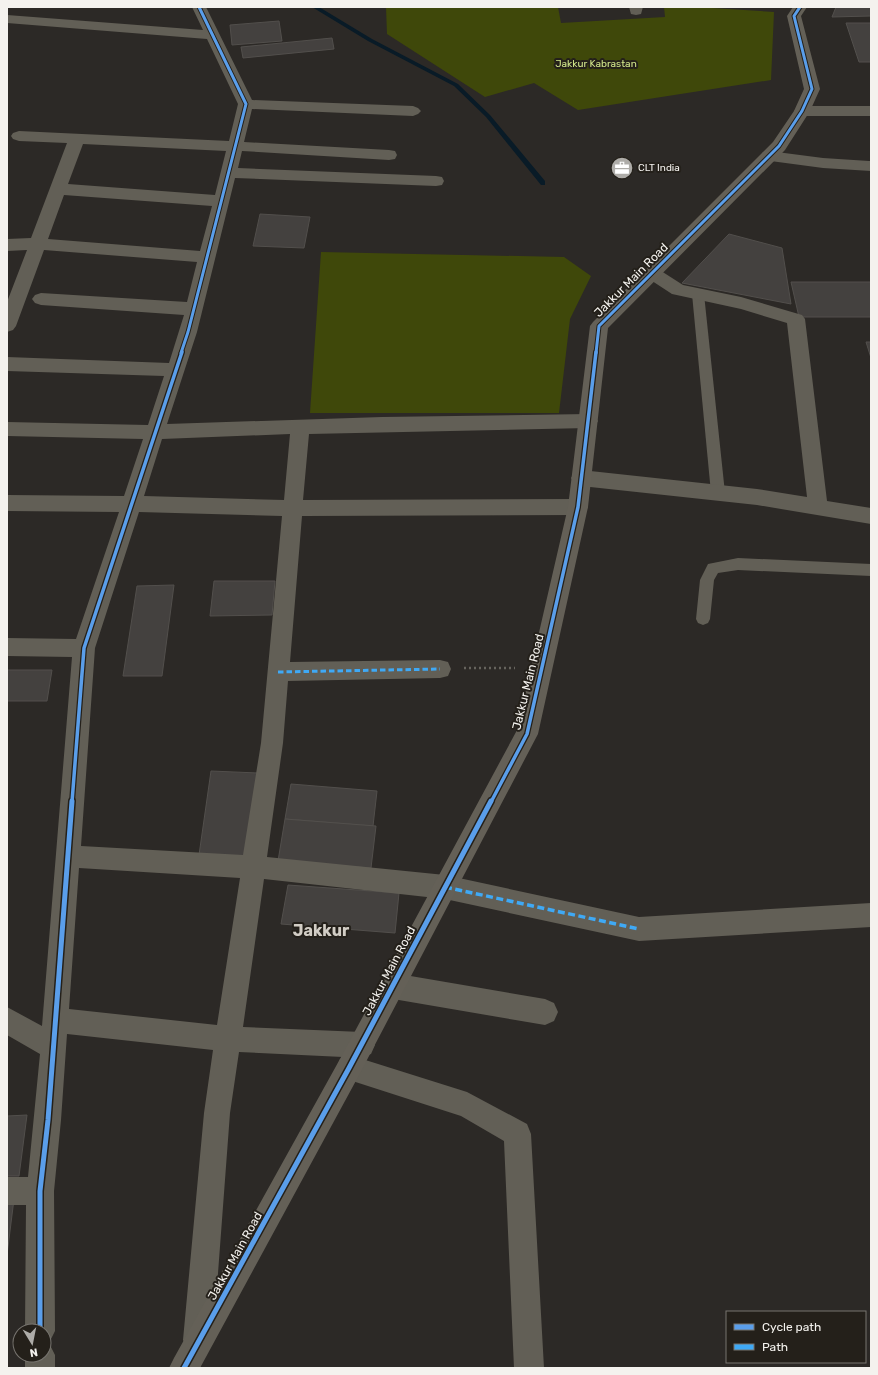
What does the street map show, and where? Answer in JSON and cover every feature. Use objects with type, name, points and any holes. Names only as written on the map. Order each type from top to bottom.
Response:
[{"type":"street","points":[[40,1323],[40,1191],[54,1048],[84,648],[175,370],[193,310],[246,104],[199,7]]},
{"type":"street","name":"Jakkur Main Road","points":[[184,1368],[362,1045],[527,734],[578,507],[599,326],[779,146],[802,111],[812,89],[794,16],[800,7]]},
{"type":"street","points":[[7,19],[213,36]]},
{"type":"street","points":[[246,104],[413,111]]},
{"type":"street","points":[[802,111],[871,111]]},
{"type":"street","points":[[19,136],[389,155]]},
{"type":"street","points":[[7,326],[77,139]]},
{"type":"street","points":[[769,156],[823,163],[869,166]]},
{"type":"street","points":[[228,174],[436,181]]},
{"type":"street","points":[[58,189],[221,201]]},
{"type":"street","points":[[7,245],[37,244],[207,257]]},
{"type":"street","points":[[652,273],[678,290],[741,303],[796,319],[818,507]]},
{"type":"street","points":[[41,299],[193,310]]},
{"type":"street","points":[[7,364],[175,370]]},
{"type":"street","points":[[7,429],[155,432],[300,427],[588,422]]},
{"type":"street","points":[[198,1344],[217,1113],[272,743],[300,427]]},
{"type":"street","points":[[581,478],[757,497],[871,516]]},
{"type":"street","points":[[7,503],[293,508],[578,507]]},
{"type":"street","points":[[7,647],[84,648]]},
{"type":"street","points":[[278,672],[440,669]]},
{"type":"street","points":[[68,856],[254,867],[445,887],[638,929],[871,916]]},
{"type":"street","points":[[393,986],[545,1012]]},
{"type":"street","points":[[7,1020],[54,1048]]},
{"type":"street","points":[[56,1020],[228,1039],[362,1045]]},
{"type":"street","points":[[349,1068],[467,1105],[516,1134],[529,1368]]},
{"type":"street","points":[[7,1191],[40,1191]]},
{"type":"lane","points":[[698,294],[718,493]]},
{"type":"lane","points":[[703,618],[707,580],[712,568],[738,564],[871,570]]},
{"type":"path","points":[[440,669],[542,667]]},
{"type":"green space","name":"Jakkur Kabrastan","points":[[386,7],[558,7],[561,23],[665,17],[664,7],[696,7],[774,12],[771,80],[578,110],[534,83],[485,97],[387,34]]},
{"type":"green space","points":[[321,252],[564,257],[591,276],[570,319],[559,413],[310,413]]},
{"type":"building","points":[[836,7],[871,7],[871,16],[832,17]]},
{"type":"building","points":[[279,21],[282,41],[232,45],[230,25]]},
{"type":"building","points":[[846,23],[871,23],[871,62],[859,62]]},
{"type":"building","points":[[332,38],[334,49],[243,58],[241,47]]},
{"type":"building","points":[[260,214],[310,217],[304,248],[253,246]]},
{"type":"building","points":[[729,234],[782,248],[791,304],[682,283]]},
{"type":"building","points":[[791,282],[871,282],[871,317],[799,317]]},
{"type":"building","points":[[866,342],[871,342],[871,358]]},
{"type":"building","points":[[214,581],[275,581],[272,615],[210,616]]},
{"type":"building","points":[[174,585],[162,676],[123,676],[137,586]]},
{"type":"building","points":[[7,670],[52,670],[47,701],[7,701]]},
{"type":"building","points":[[211,771],[258,773],[248,856],[199,855]]},
{"type":"building","points":[[291,784],[377,791],[373,826],[285,819]]},
{"type":"building","points":[[285,819],[376,826],[371,868],[278,861]]},
{"type":"building","points":[[288,885],[399,893],[395,933],[281,924]]},
{"type":"building","points":[[27,1115],[19,1176],[7,1176],[7,1116]]},
{"type":"building","points":[[14,1199],[7,1255],[7,1200]]},
{"type":"waterway","points":[[315,7],[370,40],[456,85],[488,116],[543,183]]},
{"type":"marked path","points":[[278,672],[440,669]]},
{"type":"marked path","points":[[445,887],[639,929]]},
{"type":"cycle path","points":[[40,1323],[40,1191],[48,1120],[84,648],[188,332],[246,104],[199,7]]},
{"type":"cycle path","points":[[184,1368],[349,1068],[527,734],[578,507],[599,326],[779,146],[802,111],[812,89],[794,16],[800,7]]},
{"type":"place","name":"CLT India","points":[[622,168]]},
{"type":"district","name":"Jakkur","points":[[321,930]]}]
